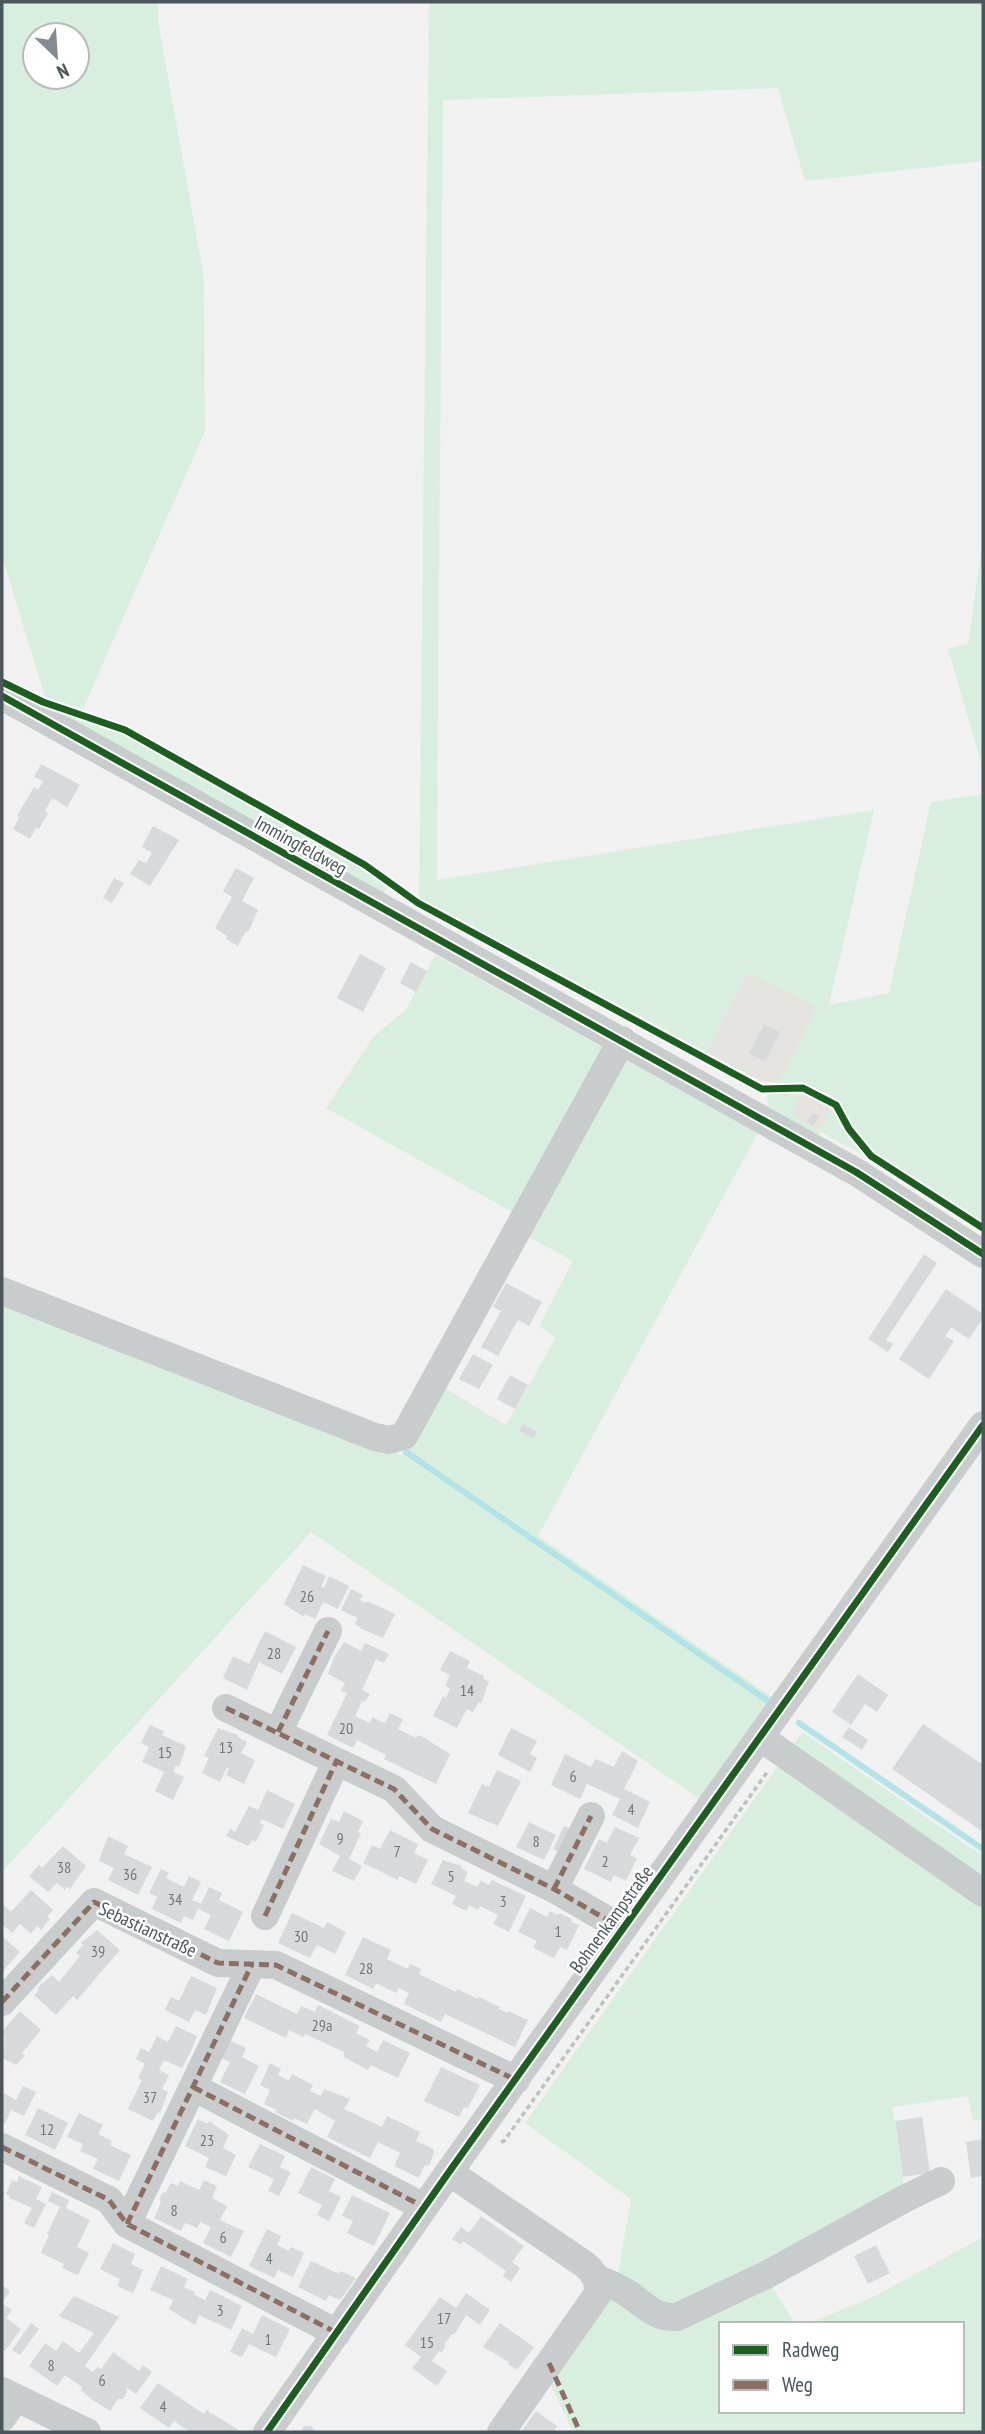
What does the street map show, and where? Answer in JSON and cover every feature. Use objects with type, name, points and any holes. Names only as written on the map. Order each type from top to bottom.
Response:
[{"type":"street","name":"Immingfeldweg","points":[[2,696],[856,1172],[983,1254]]},
{"type":"street","points":[[2,1290],[374,1437],[389,1440],[404,1436],[622,1040]]},
{"type":"street","name":"Bohnenkampstraße","points":[[267,2432],[424,2207],[983,1425]]},
{"type":"street","points":[[278,1732],[328,1632]]},
{"type":"street","points":[[226,1708],[394,1789],[432,1829],[554,1889],[623,1929]]},
{"type":"street","points":[[761,1738],[983,1893]]},
{"type":"street","points":[[265,1916],[336,1762]]},
{"type":"street","points":[[554,1889],[591,1816]]},
{"type":"street","name":"Sebastianstraße","points":[[2,2002],[94,1902],[218,1963],[276,1965],[516,2080]]},
{"type":"street","points":[[127,2224],[252,1964]]},
{"type":"street","points":[[193,2087],[424,2207]]},
{"type":"street","points":[[2,2147],[110,2200],[127,2224],[337,2333]]},
{"type":"street","points":[[449,2172],[584,2264],[597,2278],[597,2295],[501,2432]]},
{"type":"street","points":[[597,2278],[626,2292],[656,2314],[666,2318],[677,2317],[768,2274],[893,2204],[941,2182]]},
{"type":"street","points":[[7,2402],[87,2432]]},
{"type":"shaded area","points":[[747,972],[817,1007],[779,1083],[760,1081],[706,1052]]},
{"type":"shaded area","points":[[802,1091],[832,1107],[820,1131],[790,1115]]},
{"type":"green space","points":[[2,2],[158,2],[158,21],[204,278],[205,431],[83,709],[45,697],[2,556]]},
{"type":"green space","points":[[429,2],[983,2],[983,161],[805,181],[778,88],[443,100],[437,880],[874,810],[829,1005],[889,993],[931,802],[983,794],[983,1222],[877,1153],[864,1142],[836,1099],[808,1085],[779,1083],[817,1007],[747,972],[706,1052],[419,897]]},
{"type":"green space","points":[[983,538],[983,769],[948,649],[968,644]]},
{"type":"green space","points":[[44,706],[122,733],[376,876],[389,886],[383,893]]},
{"type":"green space","points":[[435,955],[606,1049],[516,1214],[326,1108],[374,1036],[406,1010]]},
{"type":"green space","points":[[620,1057],[758,1133],[538,1536],[772,1697],[700,1799],[311,1532],[2,1872],[2,1298],[388,1447],[401,1456],[441,1386],[506,1425],[556,1338],[539,1326],[573,1261],[524,1234]]},
{"type":"green space","points":[[802,1091],[791,1115],[820,1131],[832,1107],[861,1154],[821,1132],[816,1138],[767,1112],[768,1092]]},
{"type":"green space","points":[[802,1732],[983,1856],[983,2119],[973,2121],[968,2096],[892,2107],[903,2177],[903,2194],[682,2313],[617,2280],[631,2199],[525,2123]]},
{"type":"green space","points":[[983,2237],[983,2429],[976,2432],[573,2432],[548,2379],[611,2289],[658,2320],[767,2278],[794,2322],[719,2322],[719,2413],[964,2413],[964,2322],[812,2322],[875,2296]]},
{"type":"building","points":[[41,764],[80,785],[67,807],[52,798],[45,811],[48,813],[30,839],[13,829],[19,818],[17,816],[34,787],[38,790],[43,781],[34,777]]},
{"type":"building","points":[[153,826],[179,840],[150,886],[130,874],[139,860],[146,863],[152,853],[142,847]]},
{"type":"building","points":[[236,868],[254,878],[242,901],[258,910],[238,946],[215,928],[232,897],[223,891]]},
{"type":"building","points":[[114,878],[124,883],[112,903],[103,898]]},
{"type":"building","points":[[360,954],[386,968],[363,1012],[337,998]]},
{"type":"building","points":[[411,962],[427,971],[416,992],[400,983]]},
{"type":"building","points":[[764,1024],[780,1032],[765,1061],[749,1054]]},
{"type":"building","points":[[812,1113],[819,1116],[814,1126],[807,1122]]},
{"type":"building","points":[[924,1254],[937,1263],[886,1340],[893,1344],[888,1352],[868,1339]]},
{"type":"building","points":[[506,1283],[542,1302],[529,1326],[518,1320],[498,1356],[481,1347],[501,1311],[493,1307]]},
{"type":"building","points":[[946,1289],[983,1314],[983,1318],[969,1339],[951,1327],[945,1336],[954,1341],[929,1379],[899,1359]]},
{"type":"building","points":[[473,1354],[493,1365],[479,1389],[459,1379]]},
{"type":"building","points":[[510,1375],[528,1385],[515,1409],[497,1399]]},
{"type":"building","points":[[523,1424],[537,1432],[533,1438],[519,1431]]},
{"type":"building","points":[[303,1565],[326,1576],[321,1587],[324,1588],[329,1576],[349,1586],[338,1609],[323,1602],[315,1619],[305,1614],[304,1617],[284,1604]]},
{"type":"building","points":[[351,1589],[363,1595],[360,1600],[395,1614],[383,1638],[362,1629],[355,1624],[358,1618],[341,1610]]},
{"type":"building","points":[[265,1631],[296,1647],[282,1674],[259,1662],[247,1690],[223,1678],[233,1656],[249,1664]]},
{"type":"building","points":[[344,1642],[361,1651],[365,1643],[389,1654],[384,1663],[376,1659],[362,1690],[370,1694],[365,1702],[362,1701],[355,1716],[370,1723],[372,1717],[385,1723],[390,1713],[403,1719],[398,1729],[416,1738],[418,1735],[450,1754],[436,1784],[384,1759],[386,1755],[357,1740],[353,1748],[327,1735],[347,1693],[341,1691],[345,1683],[328,1674],[334,1657]]},
{"type":"building","points":[[450,1651],[470,1661],[467,1668],[489,1681],[481,1703],[479,1702],[473,1712],[467,1709],[457,1728],[433,1716],[450,1688],[445,1686],[450,1675],[440,1670]]},
{"type":"building","points":[[858,1674],[888,1695],[877,1712],[865,1704],[851,1725],[832,1712]]},
{"type":"building","points":[[923,1724],[983,1765],[983,1832],[892,1769]]},
{"type":"building","points":[[150,1725],[164,1731],[162,1735],[186,1746],[179,1767],[176,1765],[173,1772],[184,1777],[173,1800],[155,1791],[164,1772],[142,1762],[149,1747],[141,1743]]},
{"type":"building","points":[[849,1727],[868,1740],[862,1750],[842,1737]]},
{"type":"building","points":[[218,1728],[238,1735],[247,1742],[241,1753],[255,1760],[244,1784],[226,1775],[229,1768],[227,1767],[220,1782],[202,1773],[209,1758],[204,1756]]},
{"type":"building","points":[[511,1728],[537,1741],[530,1754],[537,1758],[530,1772],[498,1755]]},
{"type":"building","points":[[622,1751],[638,1761],[624,1789],[650,1802],[638,1828],[612,1815],[620,1799],[587,1784],[580,1799],[551,1785],[565,1754],[591,1767],[595,1759],[614,1767]]},
{"type":"building","points":[[497,1770],[521,1781],[498,1826],[468,1813],[482,1784],[489,1787]]},
{"type":"building","points":[[267,1790],[295,1804],[283,1829],[262,1819],[260,1823],[264,1825],[256,1842],[252,1840],[248,1846],[226,1836],[230,1829],[235,1832],[249,1806],[258,1810]]},
{"type":"building","points":[[344,1811],[363,1821],[358,1832],[361,1833],[349,1859],[362,1866],[354,1881],[332,1871],[340,1856],[319,1844],[331,1819],[339,1822]]},
{"type":"building","points":[[529,1822],[556,1835],[544,1860],[516,1847]]},
{"type":"building","points":[[564,1826],[572,1829],[560,1853],[553,1849]]},
{"type":"building","points":[[615,1827],[639,1838],[630,1855],[637,1858],[626,1881],[614,1875],[611,1882],[584,1869],[599,1839],[607,1843]]},
{"type":"building","points":[[390,1830],[418,1844],[414,1853],[428,1860],[416,1884],[399,1876],[398,1880],[363,1863],[372,1845],[380,1849]]},
{"type":"building","points":[[108,1836],[128,1846],[124,1854],[152,1867],[138,1895],[108,1880],[114,1868],[99,1861]]},
{"type":"building","points":[[63,1846],[86,1866],[70,1889],[67,1887],[65,1890],[57,1883],[48,1892],[29,1876],[39,1865],[42,1868]]},
{"type":"building","points":[[443,1860],[462,1866],[461,1868],[468,1872],[464,1881],[477,1887],[481,1881],[489,1885],[492,1880],[526,1896],[509,1932],[493,1924],[498,1915],[480,1906],[478,1910],[469,1905],[466,1911],[452,1904],[456,1896],[431,1884]]},
{"type":"building","points":[[161,1869],[169,1873],[166,1878],[184,1887],[189,1876],[201,1882],[192,1900],[201,1904],[209,1887],[222,1893],[219,1900],[243,1912],[229,1941],[204,1929],[211,1915],[198,1909],[193,1920],[184,1916],[181,1923],[152,1909],[157,1897],[149,1893]]},
{"type":"building","points":[[31,1890],[53,1910],[47,1917],[50,1919],[41,1930],[37,1926],[31,1934],[20,1924],[12,1933],[2,1924],[2,1903],[11,1912]]},
{"type":"building","points":[[530,1908],[547,1917],[550,1911],[558,1915],[559,1913],[579,1925],[567,1950],[560,1947],[554,1958],[533,1948],[537,1941],[518,1932]]},
{"type":"building","points":[[292,1913],[324,1928],[327,1922],[346,1932],[335,1954],[317,1945],[310,1958],[278,1943]]},
{"type":"building","points":[[97,1930],[120,1950],[77,2000],[73,1996],[56,2015],[34,1995],[39,1990],[37,1988],[52,1975],[59,1982],[80,1956],[76,1953],[83,1945],[81,1943]]},
{"type":"building","points":[[2,1936],[20,1952],[2,1972]]},
{"type":"building","points":[[363,1937],[391,1950],[387,1959],[408,1969],[410,1964],[421,1969],[419,1974],[456,1992],[457,1989],[478,1999],[479,1997],[507,2013],[508,2011],[528,2020],[515,2047],[445,2014],[441,2022],[404,2004],[409,1993],[399,1988],[396,1993],[376,1983],[373,1989],[345,1975]]},
{"type":"building","points":[[191,1976],[217,1988],[206,2015],[195,2010],[189,2022],[165,2010],[171,1997],[179,2001]]},
{"type":"building","points":[[256,1994],[297,2014],[301,2006],[315,2012],[318,2005],[360,2026],[356,2033],[370,2040],[366,2046],[377,2052],[383,2040],[410,2053],[398,2078],[371,2065],[368,2070],[344,2057],[344,2052],[305,2034],[304,2037],[289,2030],[286,2038],[244,2018]]},
{"type":"building","points":[[20,2011],[41,2030],[16,2065],[2,2058],[2,2042],[5,2039],[2,2031]]},
{"type":"building","points":[[176,2026],[197,2036],[182,2068],[164,2060],[159,2070],[169,2075],[162,2089],[168,2092],[160,2113],[158,2112],[153,2121],[128,2109],[142,2080],[138,2078],[145,2064],[136,2059],[141,2048],[149,2052],[157,2036],[168,2042]]},
{"type":"building","points":[[227,2039],[246,2048],[242,2057],[259,2066],[245,2094],[220,2082],[230,2062],[219,2057]]},
{"type":"building","points":[[270,2063],[281,2069],[278,2075],[289,2081],[292,2074],[313,2085],[310,2091],[321,2096],[324,2089],[350,2099],[344,2109],[382,2127],[387,2116],[420,2132],[416,2141],[433,2149],[429,2165],[424,2166],[419,2178],[394,2166],[400,2153],[378,2142],[370,2158],[327,2137],[335,2121],[315,2109],[307,2124],[294,2118],[293,2121],[275,2112],[277,2110],[264,2104],[270,2090],[260,2085]]},
{"type":"building","points":[[441,2067],[480,2085],[468,2108],[464,2107],[459,2117],[424,2101]]},
{"type":"building","points":[[23,2086],[36,2092],[24,2116],[11,2110],[5,2124],[2,2122],[2,2092],[16,2100]]},
{"type":"building","points":[[38,2108],[68,2123],[55,2150],[25,2135]]},
{"type":"building","points":[[79,2113],[103,2125],[98,2134],[112,2141],[110,2145],[131,2155],[119,2181],[93,2169],[98,2159],[80,2151],[83,2144],[67,2137]]},
{"type":"building","points":[[922,2117],[930,2173],[903,2177],[895,2121]]},
{"type":"building","points":[[198,2119],[208,2124],[209,2121],[229,2135],[223,2148],[236,2155],[226,2176],[205,2167],[209,2158],[185,2146]]},
{"type":"building","points":[[983,2139],[983,2176],[971,2178],[966,2142]]},
{"type":"building","points":[[260,2144],[285,2156],[280,2167],[291,2172],[279,2196],[268,2191],[274,2179],[248,2167]]},
{"type":"building","points":[[311,2167],[335,2179],[329,2191],[341,2197],[329,2221],[317,2215],[322,2205],[298,2193]]},
{"type":"building","points":[[19,2176],[42,2187],[36,2199],[46,2204],[34,2228],[24,2223],[32,2208],[6,2194],[12,2180],[17,2182]]},
{"type":"building","points":[[204,2180],[217,2186],[212,2198],[227,2206],[220,2220],[244,2231],[231,2257],[203,2243],[211,2227],[200,2222],[197,2228],[185,2223],[181,2231],[154,2218],[161,2202],[159,2199],[171,2183],[178,2186],[180,2181],[199,2190]]},
{"type":"building","points":[[52,2192],[69,2200],[66,2208],[90,2220],[77,2247],[89,2253],[78,2275],[62,2268],[64,2264],[41,2253],[60,2207],[48,2201]]},
{"type":"building","points":[[352,2195],[390,2213],[374,2246],[347,2233],[353,2221],[342,2216]]},
{"type":"building","points":[[481,2216],[524,2246],[512,2262],[520,2268],[511,2282],[503,2276],[506,2271],[463,2241],[461,2245],[452,2239],[461,2227],[469,2233]]},
{"type":"building","points":[[267,2229],[281,2236],[277,2245],[289,2251],[291,2247],[304,2253],[293,2277],[278,2270],[274,2278],[249,2266]]},
{"type":"building","points":[[113,2243],[135,2254],[131,2264],[143,2270],[133,2293],[117,2286],[120,2279],[100,2269]]},
{"type":"building","points":[[876,2245],[890,2273],[868,2284],[854,2256]]},
{"type":"building","points":[[311,2261],[339,2274],[340,2271],[356,2278],[340,2300],[329,2295],[326,2301],[298,2287]]},
{"type":"building","points":[[161,2266],[188,2279],[184,2287],[195,2292],[194,2295],[205,2300],[210,2290],[242,2306],[231,2330],[199,2315],[195,2325],[169,2309],[173,2300],[150,2290]]},
{"type":"building","points":[[2,2285],[10,2291],[2,2303]]},
{"type":"building","points":[[466,2293],[490,2310],[480,2325],[466,2315],[441,2353],[439,2351],[432,2361],[447,2371],[437,2386],[412,2368],[421,2357],[405,2345],[440,2297],[456,2308]]},
{"type":"building","points":[[74,2296],[119,2317],[85,2366],[93,2372],[97,2367],[101,2369],[113,2352],[139,2371],[143,2365],[152,2372],[136,2394],[126,2387],[127,2392],[123,2399],[118,2399],[110,2411],[91,2399],[81,2390],[82,2387],[65,2375],[57,2386],[29,2366],[45,2343],[56,2351],[63,2341],[79,2353],[94,2333],[59,2316]]},
{"type":"building","points":[[2,2303],[12,2310],[6,2318],[21,2329],[5,2351],[2,2349]]},
{"type":"building","points":[[262,2315],[290,2329],[276,2357],[249,2344],[242,2357],[230,2352],[242,2328],[253,2334]]},
{"type":"building","points":[[31,2323],[39,2329],[20,2355],[12,2350]]},
{"type":"building","points":[[500,2323],[534,2347],[517,2370],[508,2364],[509,2362],[483,2347]]},
{"type":"building","points":[[158,2383],[204,2414],[208,2409],[237,2429],[235,2432],[190,2432],[174,2421],[169,2428],[140,2408]]},
{"type":"building","points":[[536,2411],[557,2426],[553,2432],[521,2432]]},
{"type":"building","points":[[304,2426],[311,2426],[316,2432],[301,2432]]},
{"type":"waterway","points":[[406,1452],[768,1701]]},
{"type":"waterway","points":[[799,1723],[983,1849]]},
{"type":"marked path","points":[[278,1732],[328,1631]]},
{"type":"marked path","points":[[226,1708],[394,1789],[432,1829],[554,1889],[623,1929]]},
{"type":"marked path","points":[[265,1916],[336,1762]]},
{"type":"marked path","points":[[554,1889],[591,1816]]},
{"type":"marked path","points":[[2,2002],[94,1902],[218,1963],[276,1965],[516,2080]]},
{"type":"marked path","points":[[127,2224],[252,1964]]},
{"type":"marked path","points":[[193,2087],[424,2207]]},
{"type":"marked path","points":[[2,2147],[109,2200],[127,2224],[337,2333]]},
{"type":"marked path","points":[[549,2363],[580,2432]]},
{"type":"cycle path","points":[[2,682],[43,702],[125,730],[365,865],[418,903],[762,1089],[803,1088],[836,1105],[849,1129],[871,1156],[983,1228]]},
{"type":"cycle path","points":[[2,696],[856,1172],[983,1254]]},
{"type":"cycle path","points":[[267,2432],[449,2172],[983,1425]]}]
